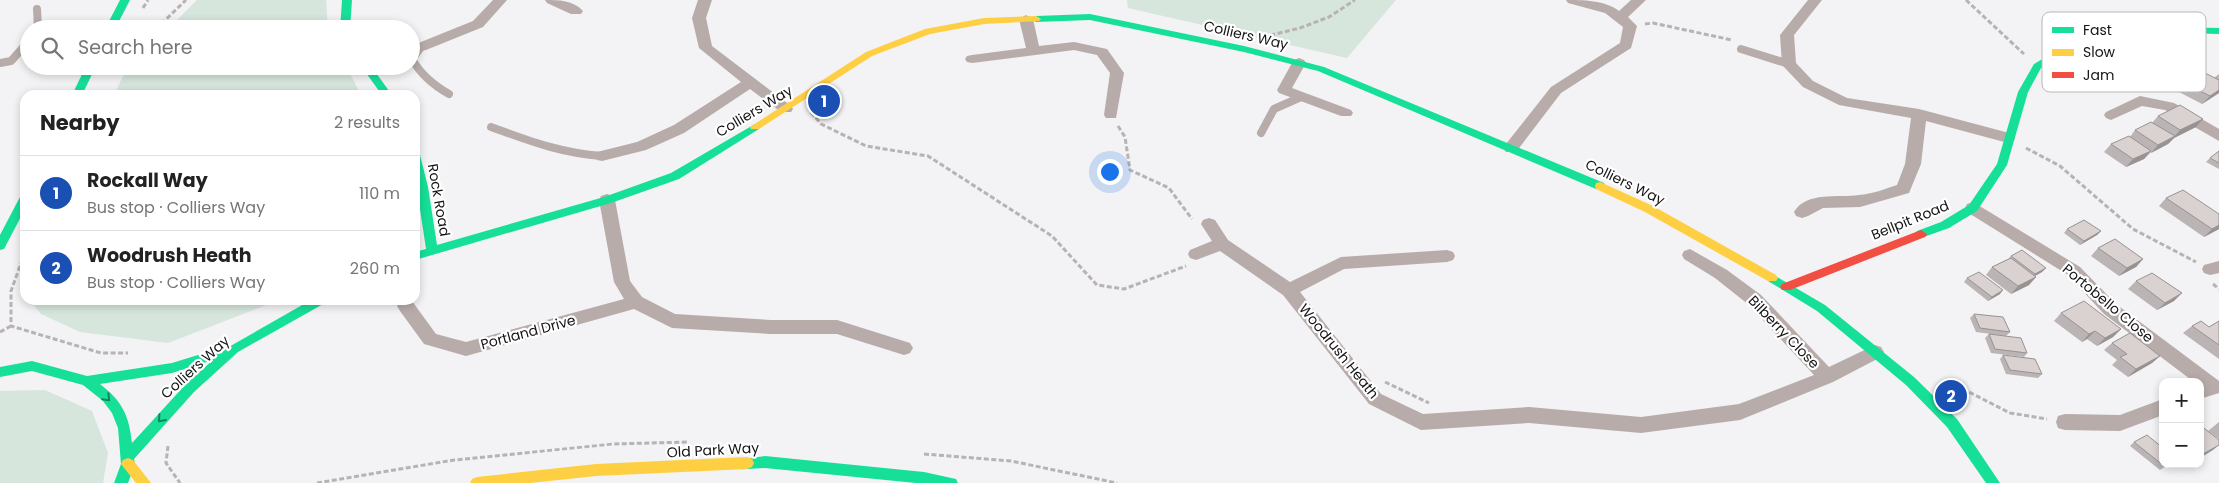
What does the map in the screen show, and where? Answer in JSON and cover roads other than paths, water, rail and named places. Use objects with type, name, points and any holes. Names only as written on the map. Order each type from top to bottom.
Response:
[{"type":"street","points":[[115,20],[125,0]]},
{"type":"street","points":[[345,20],[346,0]]},
{"type":"street","points":[[421,47],[478,24],[500,0]]},
{"type":"street","points":[[552,0],[576,11]]},
{"type":"street","points":[[706,0],[699,18],[706,48],[786,110]]},
{"type":"street","points":[[1573,0],[1610,10],[1625,22]]},
{"type":"street","points":[[1511,148],[1556,90],[1626,45],[1625,22],[1639,0]]},
{"type":"street","points":[[1815,0],[1787,35],[1790,64],[1808,84],[1844,102],[1919,114],[2008,138]]},
{"type":"street","points":[[1026,18],[1033,50]]},
{"type":"street","name":"Colliers Way","points":[[420,254],[607,200],[675,176],[786,110],[869,54],[928,31],[984,21],[1026,18],[1090,18],[1244,49],[1320,69],[1511,148],[1649,209],[1748,263],[1820,308],[1910,381],[1952,422],[1993,483]]},
{"type":"street","name":"Bellpit Road","points":[[2206,30],[2219,30]]},
{"type":"street","points":[[972,59],[1074,46],[1102,52],[1117,73],[1111,115]]},
{"type":"street","points":[[1299,63],[1284,90],[1346,113]]},
{"type":"street","name":"Bellpit Road","points":[[1786,287],[1856,258],[1945,225],[1973,208],[2002,165],[2008,138],[2023,92],[2037,66],[2042,63]]},
{"type":"street","points":[[80,90],[87,75]]},
{"type":"street","points":[[373,75],[383,90]]},
{"type":"street","points":[[602,156],[641,146],[679,129],[751,82]]},
{"type":"street","points":[[2111,115],[2140,101],[2169,106],[2219,136]]},
{"type":"street","points":[[1802,212],[1820,202],[1860,201],[1903,188],[1913,164],[1919,114]]},
{"type":"street","name":"Rock Road","points":[[420,175],[432,250]]},
{"type":"street","points":[[607,200],[622,282],[636,302],[672,321],[771,327],[837,328],[904,348]]},
{"type":"street","points":[[0,255],[2,244],[20,208]]},
{"type":"street","name":"Portobello Close","points":[[1973,208],[2074,271],[2110,309],[2211,389]]},
{"type":"street","name":"Woodrush Heath","points":[[1209,224],[1222,244],[1289,290],[1375,400],[1421,422],[1529,415],[1641,424],[1740,412],[1827,377],[1875,352]]},
{"type":"street","points":[[1196,254],[1222,244]]},
{"type":"street","name":"Bilberry Close","points":[[1690,255],[1721,274],[1755,300],[1827,377]]},
{"type":"street","points":[[1289,290],[1341,262],[1447,256]]},
{"type":"street","name":"Portland Drive","points":[[406,306],[430,339],[466,349],[636,302]]},
{"type":"street","name":"Colliers Way","points":[[128,460],[190,388],[234,349],[312,305]]},
{"type":"street","points":[[87,381],[172,368],[234,349]]},
{"type":"street","points":[[8,356],[32,366],[87,381],[106,396],[118,410],[124,428],[128,460],[121,483]]},
{"type":"street","points":[[0,372],[32,366]]},
{"type":"street","points":[[2065,422],[2120,423],[2159,408]]},
{"type":"street","points":[[128,460],[144,483]]},
{"type":"street","name":"Old Park Way","points":[[477,483],[580,471],[765,462],[924,478],[951,483]]},
{"type":"lane","points":[[37,9],[38,20]]},
{"type":"lane","points":[[1740,46],[1790,64]]},
{"type":"lane","points":[[0,63],[11,61],[20,51]]},
{"type":"lane","points":[[420,73],[434,86],[449,94]]},
{"type":"lane","points":[[1261,133],[1274,109],[1301,96]]},
{"type":"lane","points":[[491,127],[548,148],[573,154],[602,156]]},
{"type":"place","name":"Rockall Way","points":[[824,101]]},
{"type":"place","name":"Woodrush Heath","points":[[1951,396]]}]
